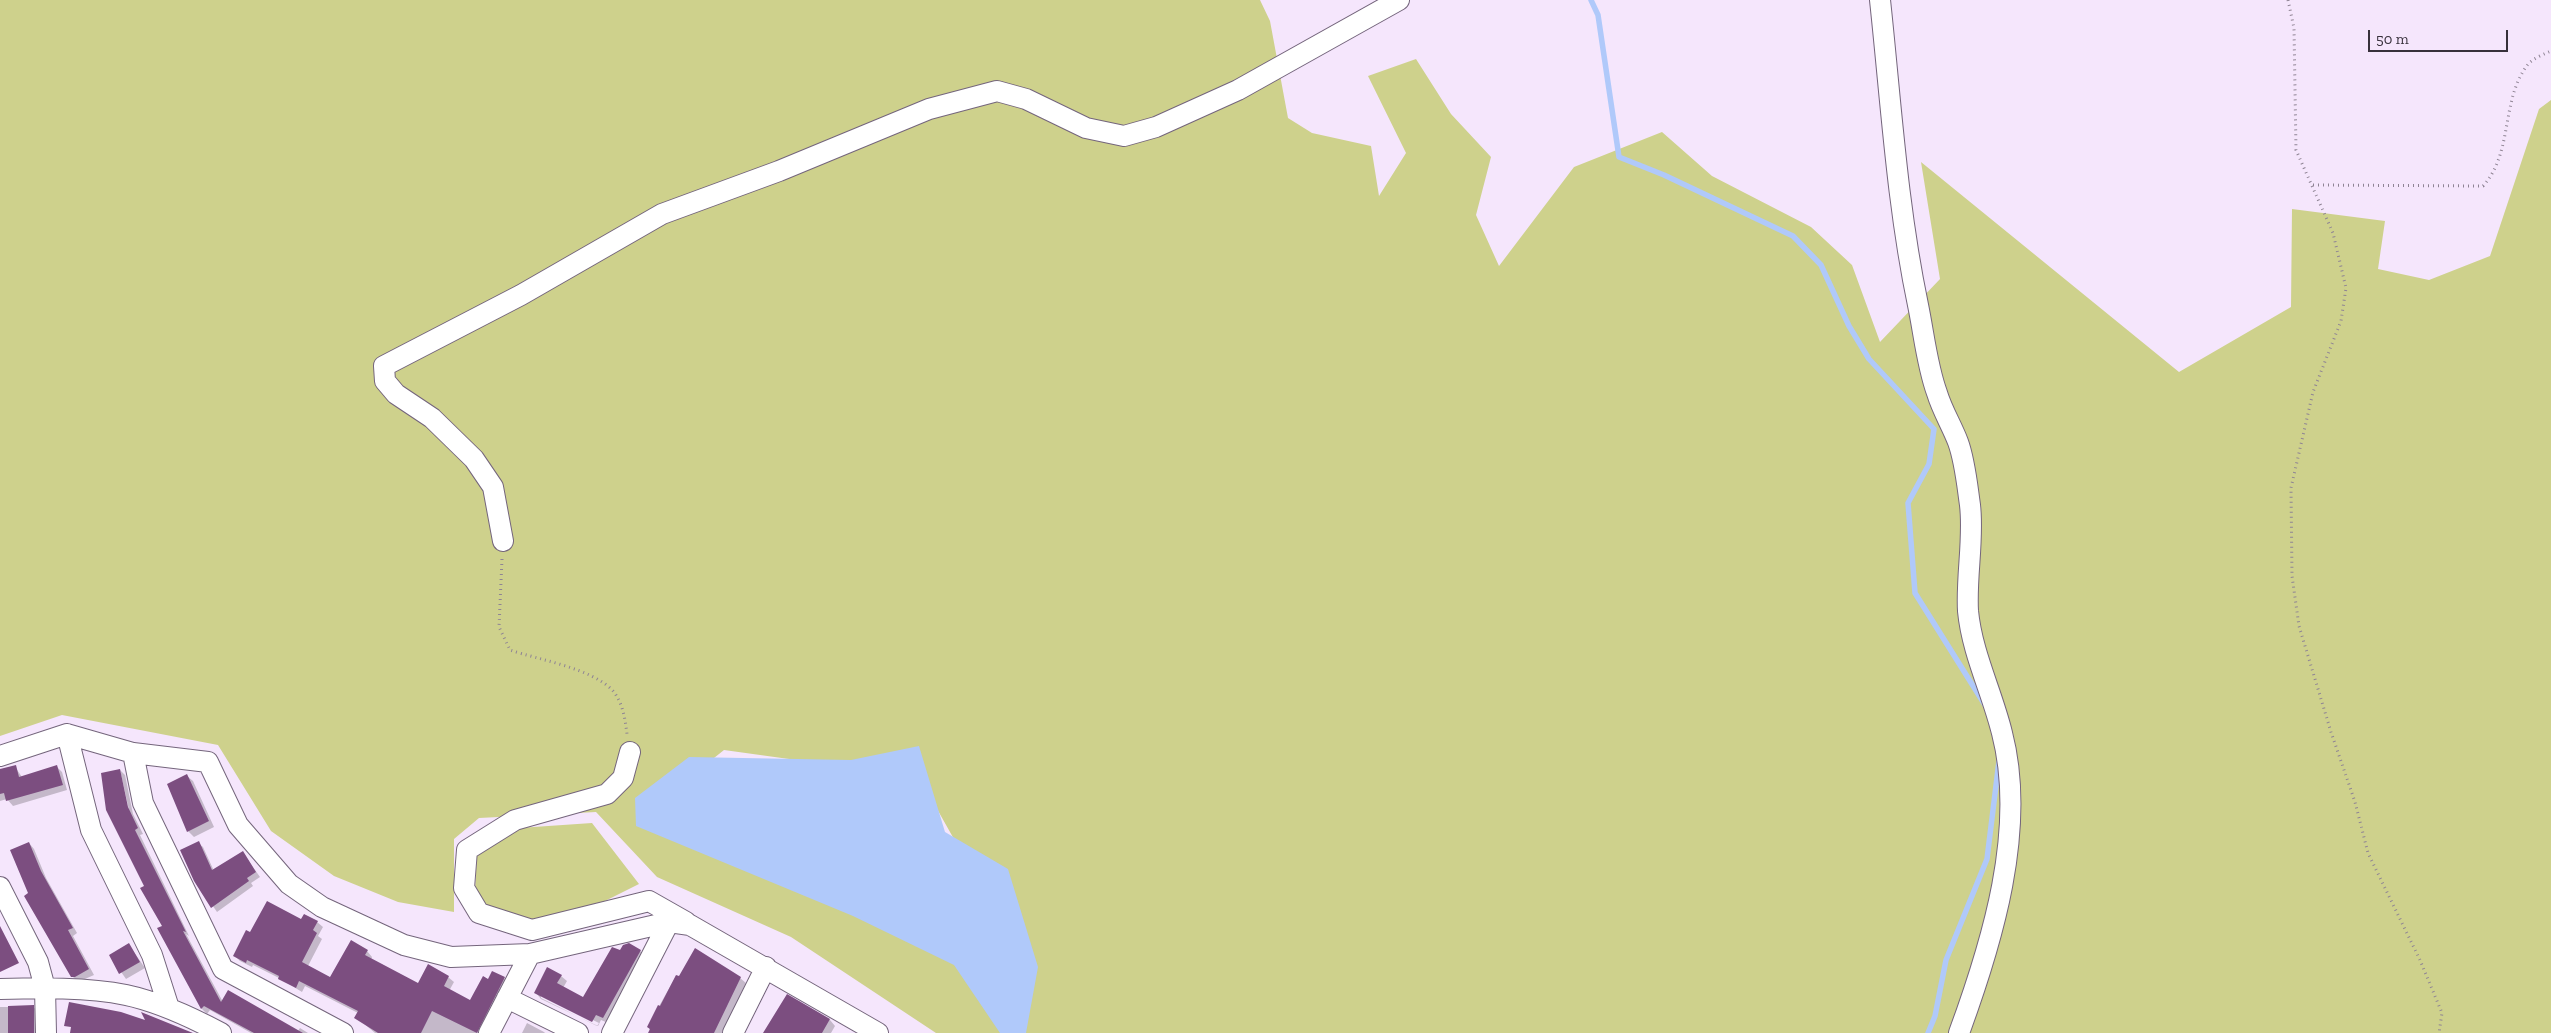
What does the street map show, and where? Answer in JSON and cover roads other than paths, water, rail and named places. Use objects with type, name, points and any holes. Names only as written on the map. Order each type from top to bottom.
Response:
[{"type":"street","points":[[503,541],[493,486],[474,459],[432,418],[396,394],[385,381],[384,366],[521,295],[662,214],[779,170],[929,109],[997,91],[1026,99],[1086,128],[1124,136],[1156,127],[1238,90],[1399,0]]},
{"type":"street","points":[[1880,0],[1901,203],[1913,279],[1936,393],[1959,444],[1965,474],[1970,508],[1968,610],[1973,642],[2002,733],[2009,768],[2012,800],[2008,853],[1992,930],[1974,993],[1959,1033]]},
{"type":"street","points":[[68,734],[91,830],[152,955],[169,1008]]},
{"type":"street","points":[[0,756],[68,734],[133,752],[208,762],[238,826],[289,884],[322,907],[404,946],[451,957],[530,954],[669,922],[690,925]]},
{"type":"street","points":[[133,752],[143,803],[223,970],[343,1033]]},
{"type":"street","points":[[630,752],[623,778],[607,794],[515,820],[467,850],[464,888],[479,913],[532,930],[649,901],[878,1033]]},
{"type":"street","points":[[0,887],[38,962],[45,988],[46,1033]]},
{"type":"street","points":[[612,1033],[669,922]]},
{"type":"street","points":[[490,1033],[530,954]]},
{"type":"street","points":[[733,1033],[766,967]]},
{"type":"street","points":[[0,989],[45,988],[125,995],[169,1008],[221,1033]]},
{"type":"street","points":[[507,998],[578,1033]]},
{"type":"water","points":[[919,746],[945,832],[1008,869],[1038,967],[1026,1033],[1000,1033],[954,965],[853,916],[636,826],[635,798],[689,757],[851,760]]},
{"type":"waterway","points":[[1591,0],[1598,15],[1619,157],[1664,175],[1793,236],[1821,265],[1849,326],[1869,359],[1934,429],[1929,464],[1908,503],[1915,593],[1985,705]]},
{"type":"waterway","points":[[1928,1033],[1935,1016],[1946,960],[1987,859],[1999,761]]}]
